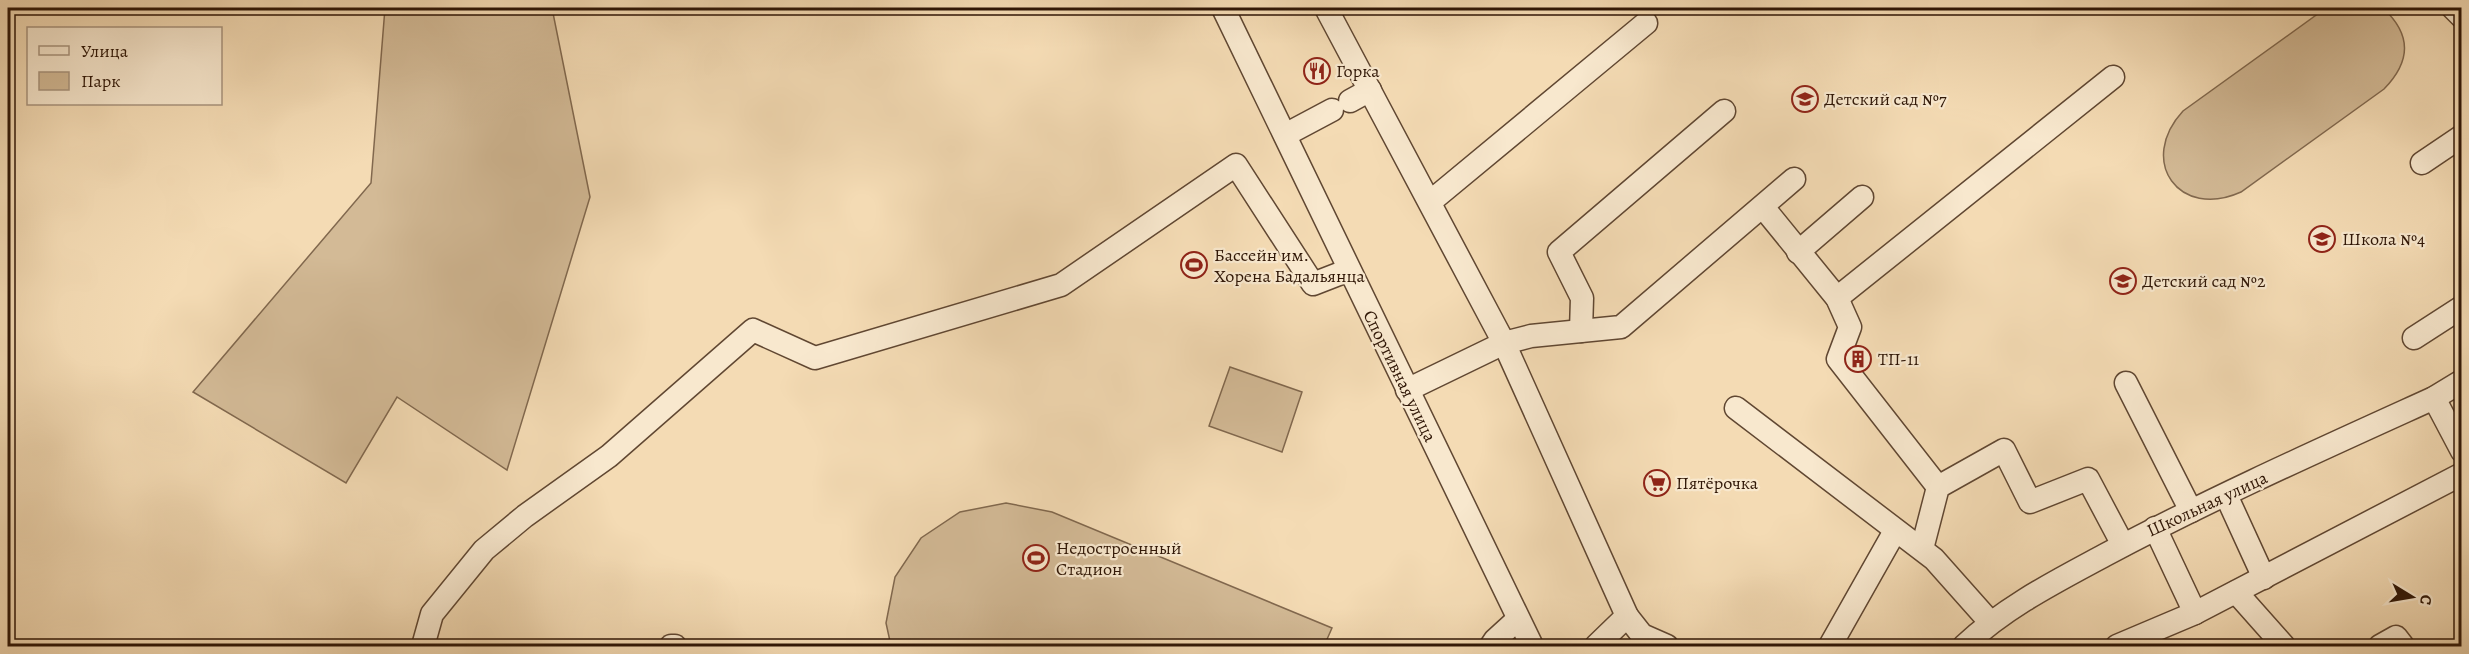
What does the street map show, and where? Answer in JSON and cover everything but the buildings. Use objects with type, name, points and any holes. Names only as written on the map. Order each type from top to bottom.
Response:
[{"type":"street","name":"Спортивная улица","points":[[1223,8],[1532,646]]},
{"type":"street","points":[[1326,8],[1504,343],[1627,616],[1642,635],[1667,646]]},
{"type":"street","points":[[2453,8],[2462,17]]},
{"type":"street","points":[[1430,202],[1646,23]]},
{"type":"street","points":[[1837,298],[2113,77]]},
{"type":"street","points":[[1284,135],[1370,90]]},
{"type":"street","points":[[1581,331],[1582,298],[1559,252],[1724,111]]},
{"type":"street","points":[[2422,163],[2462,136]]},
{"type":"street","points":[[423,646],[432,614],[484,550],[525,516],[609,456],[753,330],[815,358],[1061,285],[1236,165],[1313,284],[1349,270]]},
{"type":"street","points":[[1407,390],[1504,343],[1531,336],[1621,327],[1794,179]]},
{"type":"street","points":[[1798,252],[1862,197]]},
{"type":"street","points":[[1763,207],[1837,298],[1850,327],[1838,359],[1938,487]]},
{"type":"street","points":[[2414,338],[2462,307]]},
{"type":"street","name":"Школьная улица","points":[[1964,646],[1990,622],[2044,588],[2123,545],[2434,398],[2462,381]]},
{"type":"street","points":[[2127,383],[2191,511]]},
{"type":"street","points":[[2434,398],[2462,451]]},
{"type":"street","points":[[1736,408],[1934,559],[1990,622]]},
{"type":"street","points":[[1922,549],[1938,487],[2004,450],[2030,502],[2088,479],[2123,545]]},
{"type":"street","points":[[2117,646],[2195,613],[2462,474]]},
{"type":"street","points":[[2226,495],[2264,578]]},
{"type":"street","points":[[2155,528],[2195,613]]},
{"type":"street","points":[[1830,646],[1895,531]]},
{"type":"street","points":[[2236,592],[2284,646]]},
{"type":"street","points":[[1596,646],[1627,616]]},
{"type":"street","points":[[1491,646],[1494,639],[1518,619]]},
{"type":"street","points":[[2380,646],[2396,637],[2403,646]]},
{"type":"green space","points":[[385,8],[552,8],[590,197],[507,470],[397,397],[346,483],[193,392],[371,183]]},
{"type":"green space","points":[[2326,8],[2383,8],[2399,28],[2405,48],[2393,79],[2384,89],[2241,192],[2219,199],[2199,198],[2183,192],[2172,181],[2165,166],[2164,149],[2170,130],[2183,111]]},
{"type":"green space","points":[[1230,367],[1302,392],[1282,452],[1209,426]]},
{"type":"green space","name":"Недостроенный Стадион","points":[[1006,503],[1052,512],[1332,628],[1324,646],[891,646],[886,623],[895,577],[921,538],[960,512]]},
{"type":"place","name":"Горка","points":[[1317,71]]},
{"type":"place","name":"Детский сад №7","points":[[1805,99]]},
{"type":"place","name":"Школа №4","points":[[2322,239]]},
{"type":"place","name":"Бассейн им. Хорена Бадальянца","points":[[1194,265]]},
{"type":"place","name":"Детский сад №2","points":[[2123,281]]},
{"type":"place","name":"ТП-11","points":[[1858,359]]},
{"type":"place","name":"Пятёрочка","points":[[1657,483]]},
{"type":"place","name":"Недостроенный Стадион","points":[[1036,558]]}]
